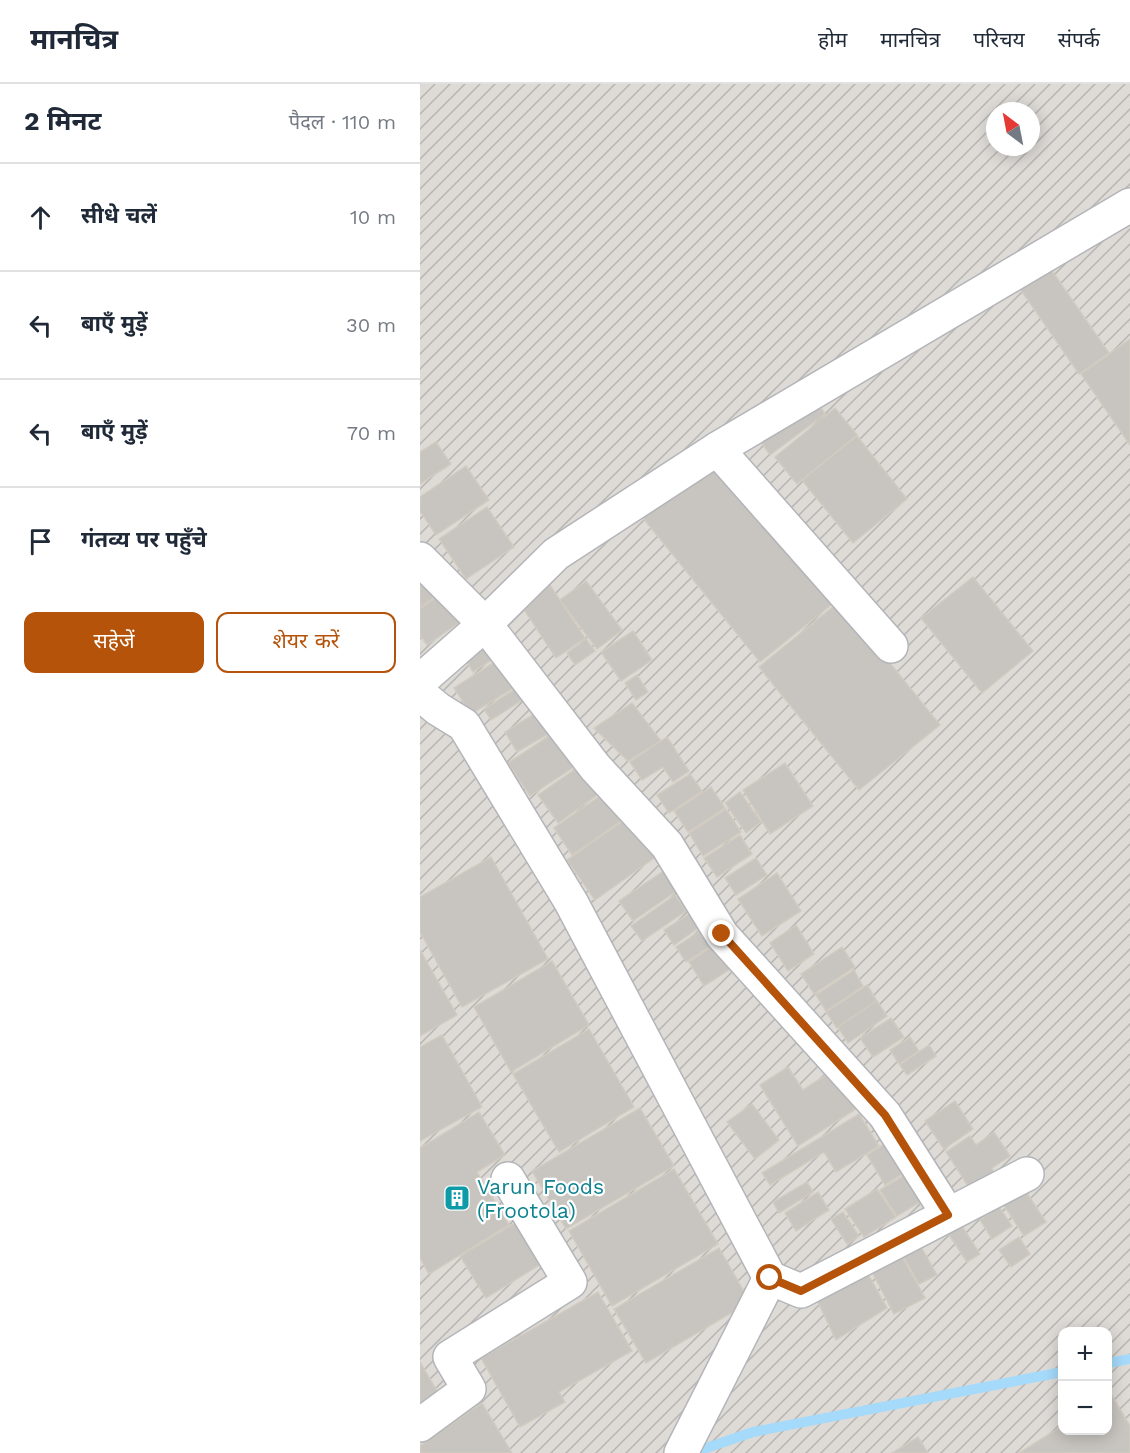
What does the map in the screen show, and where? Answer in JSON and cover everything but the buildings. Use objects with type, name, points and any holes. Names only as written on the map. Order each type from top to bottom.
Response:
[{"type":"lane","points":[[420,681],[485,624],[556,554],[717,449],[1130,205]]},
{"type":"lane","points":[[717,449],[891,646]]},
{"type":"lane","points":[[420,559],[485,624],[595,766],[667,845],[722,934],[885,1115],[948,1215]]},
{"type":"lane","points":[[420,694],[438,709],[464,725],[571,902],[770,1278],[801,1291],[1028,1174]]},
{"type":"lane","points":[[420,1425],[469,1389],[450,1357],[570,1282],[508,1179]]},
{"type":"lane","points":[[681,1453],[770,1278]]},
{"type":"shaded area","points":[[420,84],[1130,84],[1130,1453],[420,1453]]},
{"type":"waterway","points":[[1112,1362],[1130,1359]]},
{"type":"waterway","points":[[692,1453],[753,1432],[1058,1373]]},
{"type":"place","name":"Varun Foods (Frootola)","points":[[457,1198]]},
{"type":"route","points":[[722,934],[885,1115],[948,1215],[801,1291],[770,1278]]}]
